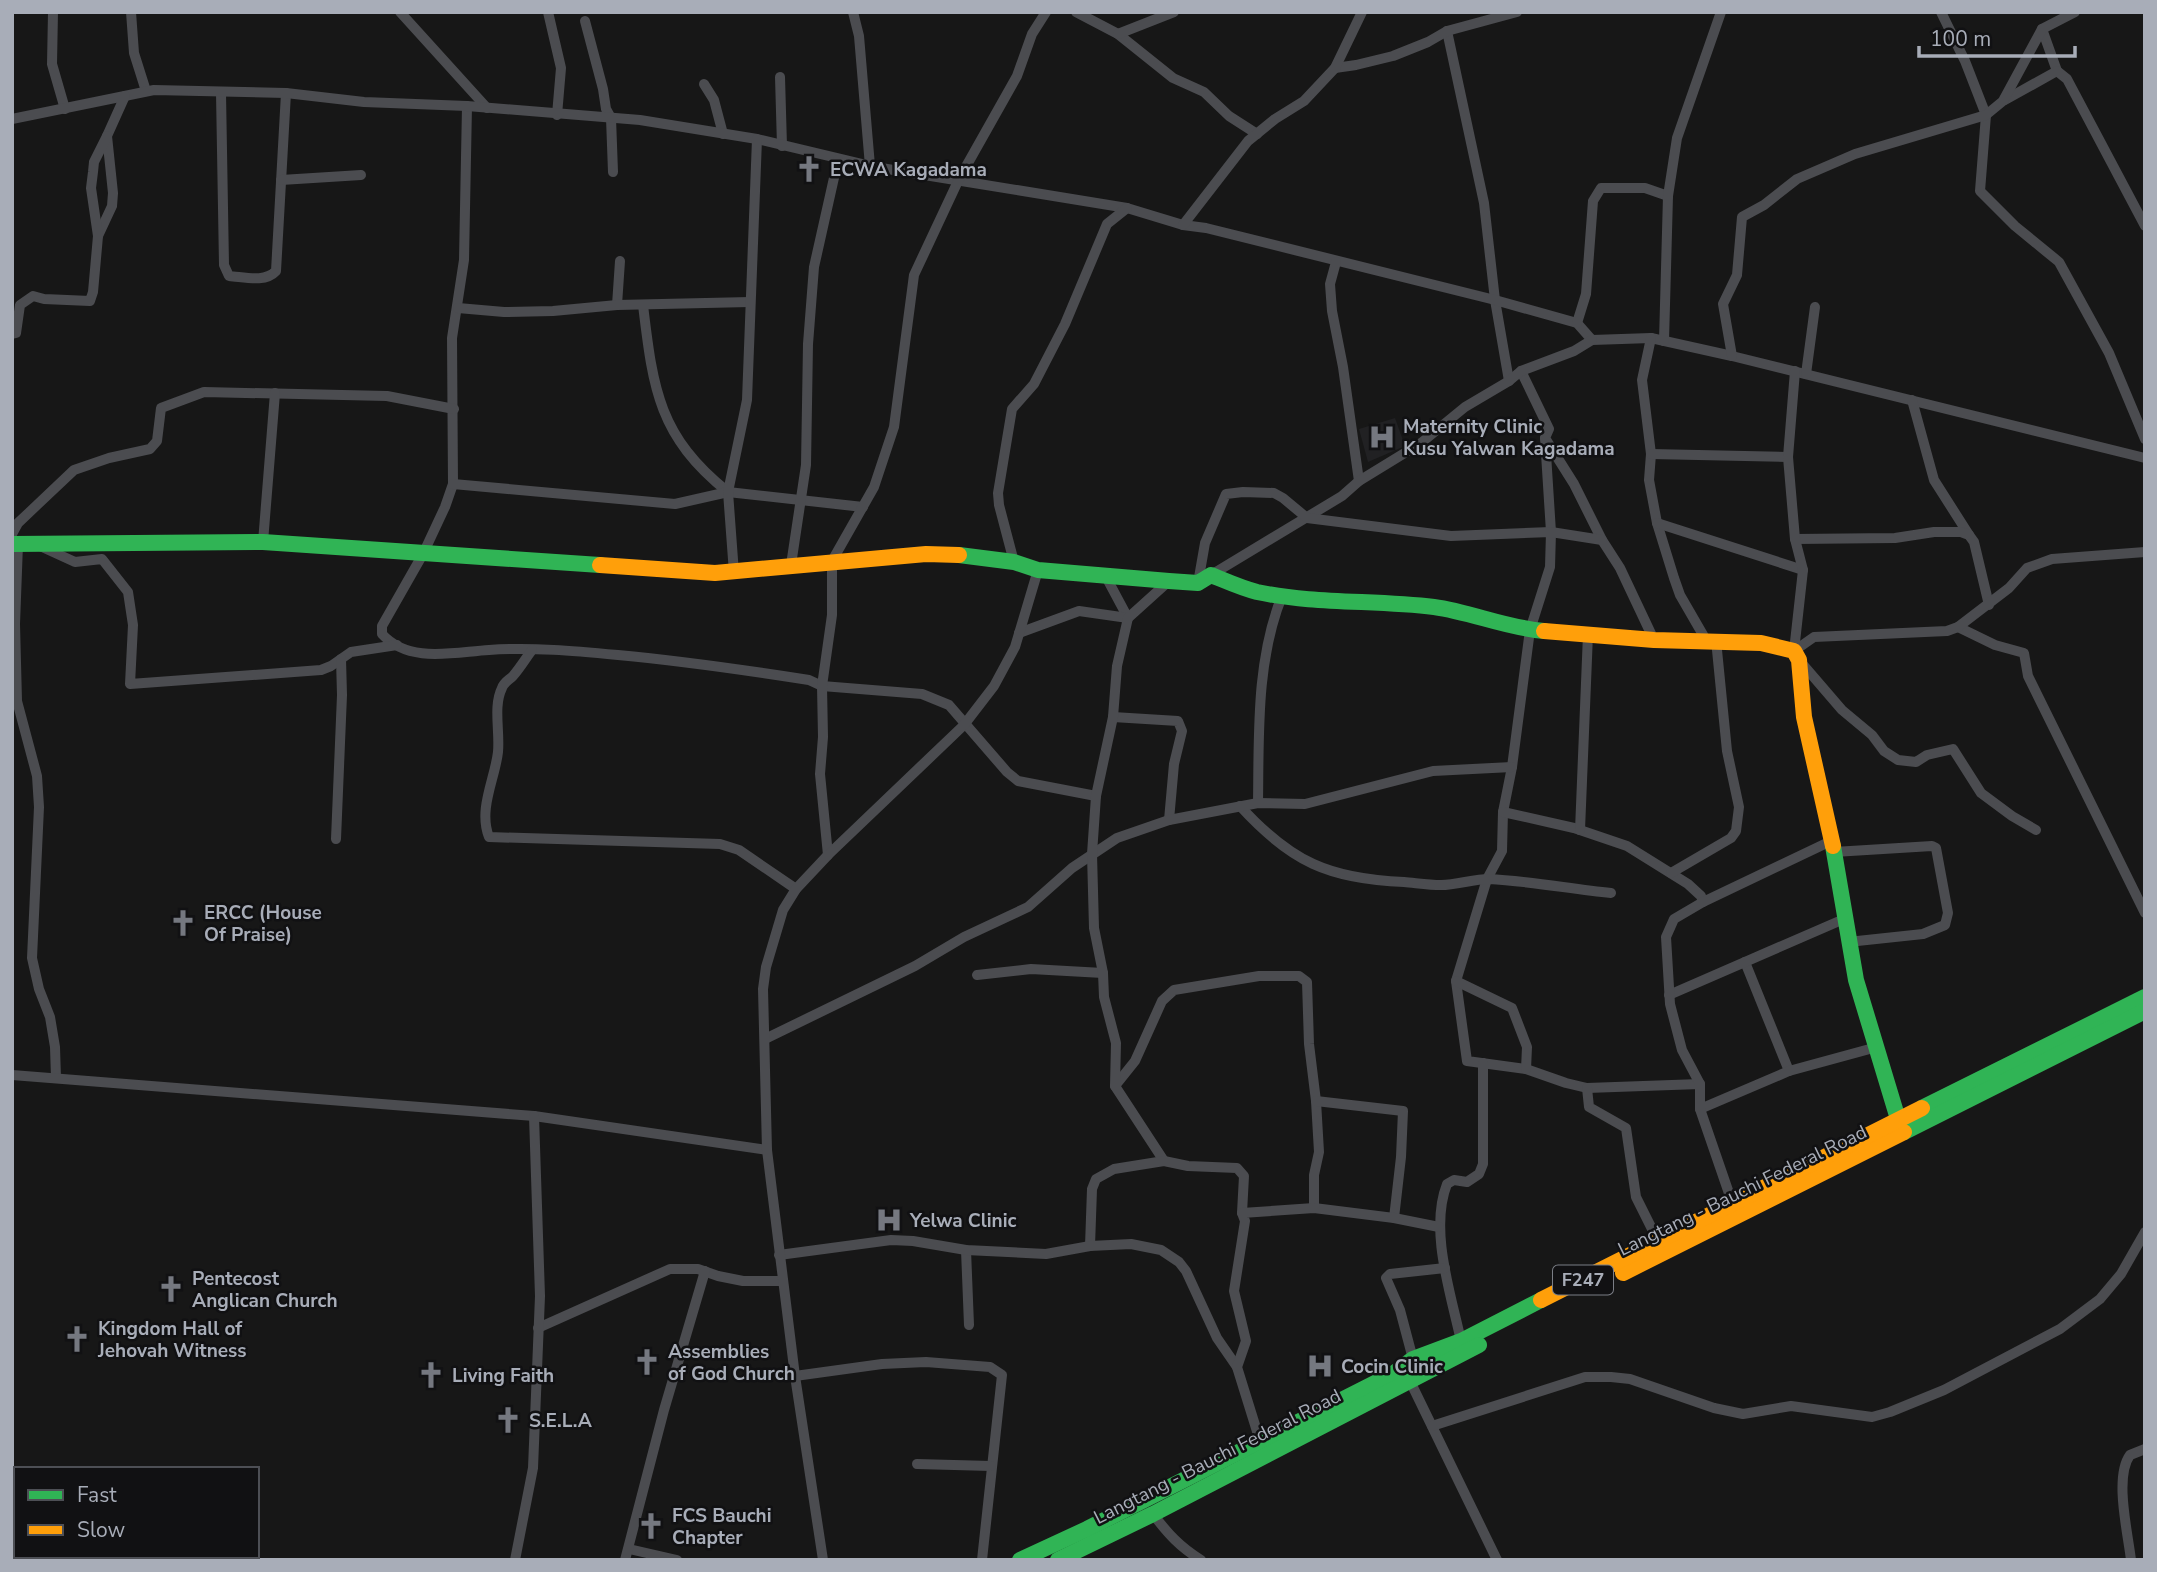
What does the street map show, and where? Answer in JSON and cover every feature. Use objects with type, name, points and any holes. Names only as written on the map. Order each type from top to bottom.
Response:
[{"type":"main road","points":[[19,542],[263,542],[734,573],[832,561],[926,554],[955,555],[1014,562],[1038,570],[1169,581],[1204,579],[1282,596],[1432,607],[1459,611],[1530,630],[1654,640],[1761,643],[1796,655],[1804,717],[1833,846],[1856,979],[1899,1119]]},
{"type":"main road","name":"F247","points":[[1020,1560],[1087,1529],[1393,1374],[1413,1359],[1461,1341],[1732,1202],[2145,997]]},
{"type":"main road","name":"Langtang - Bauchi Federal Road","points":[[1058,1560],[1153,1514],[1409,1379],[2145,1011]]},
{"type":"street","points":[[53,12],[52,64],[65,109]]},
{"type":"street","points":[[131,12],[134,53],[146,92]]},
{"type":"street","points":[[400,12],[487,108]]},
{"type":"street","points":[[548,12],[561,68],[557,115]]},
{"type":"street","points":[[853,12],[859,36],[870,166]]},
{"type":"street","points":[[828,855],[820,774],[823,737],[822,686],[832,615],[832,561],[874,487],[894,427],[914,275],[959,179],[1017,76],[1032,34],[1046,12]]},
{"type":"street","points":[[1076,12],[1118,34],[1173,78],[1204,92],[1229,116],[1256,134]]},
{"type":"street","points":[[1118,34],[1174,12]]},
{"type":"street","points":[[1183,225],[1228,164],[1256,134],[1304,101],[1335,68],[1362,12]]},
{"type":"street","points":[[1335,68],[1393,55],[1447,32],[1517,12]]},
{"type":"street","points":[[1664,341],[1668,196],[1677,138],[1721,12]]},
{"type":"street","points":[[1941,12],[1965,61],[1986,115],[1980,191],[2015,226],[2059,262],[2109,353],[2145,439]]},
{"type":"street","points":[[2003,101],[2042,29],[2075,12]]},
{"type":"street","points":[[585,21],[606,109],[611,118],[613,172]]},
{"type":"street","points":[[2042,29],[2057,71],[2067,79],[2145,226]]},
{"type":"street","points":[[1447,32],[1483,203],[1495,300],[1509,381]]},
{"type":"street","points":[[1732,356],[1723,304],[1737,275],[1742,217],[1765,205],[1797,179],[1856,154],[1986,115],[2003,101],[2057,71]]},
{"type":"street","points":[[780,77],[782,146]]},
{"type":"street","points":[[704,84],[714,100],[723,134]]},
{"type":"street","points":[[12,119],[154,90],[286,93],[364,102],[467,106],[659,122],[757,139],[870,166],[1127,208],[1183,225],[1206,228],[1577,323],[1592,340]]},
{"type":"street","points":[[221,93],[224,265],[229,276],[263,279],[274,275],[276,271],[286,93]]},
{"type":"street","points":[[12,334],[16,333],[20,306],[33,296],[90,301],[98,236],[92,188],[94,162],[125,96]]},
{"type":"street","points":[[467,106],[465,239],[453,338],[453,484],[423,554],[382,626],[382,634],[409,651],[426,654],[581,651],[725,667],[809,680],[822,686],[922,694],[949,705],[1018,781],[1096,796]]},
{"type":"street","points":[[98,236],[112,206],[107,136]]},
{"type":"street","points":[[734,573],[728,492],[747,400],[757,139]]},
{"type":"street","points":[[791,565],[806,465],[808,344],[814,267],[838,160]]},
{"type":"street","points":[[281,180],[361,175]]},
{"type":"street","points":[[1577,323],[1588,281],[1593,201],[1601,188],[1645,188],[1668,196]]},
{"type":"street","points":[[1014,562],[998,493],[1013,409],[1034,384],[1065,324],[1107,224],[1127,208]]},
{"type":"street","points":[[617,305],[620,261]]},
{"type":"street","points":[[1336,262],[1330,284],[1332,311],[1359,481]]},
{"type":"street","points":[[458,308],[504,312],[553,311],[617,305],[750,302]]},
{"type":"street","points":[[643,304],[654,385],[666,419],[705,473],[728,492]]},
{"type":"street","points":[[1815,307],[1788,457],[1795,539],[1802,570],[1796,655],[1842,710],[1872,734],[1884,751],[1898,760],[1916,762],[1927,755],[1952,749],[1981,793],[2036,830]]},
{"type":"street","points":[[1651,338],[1642,380],[1651,454],[1649,480],[1657,523],[1680,595],[1711,640],[1727,751],[1739,807],[1736,831],[1731,838],[1671,873]]},
{"type":"street","points":[[1204,579],[1307,518],[1359,481],[1421,443],[1465,407],[1521,371],[1574,351],[1592,340],[1651,338],[2145,458]]},
{"type":"street","points":[[1521,371],[1549,429],[1545,438],[1551,531],[1550,567],[1530,630],[1512,767],[1503,812],[1502,851],[1487,879],[1456,981],[1467,1061],[1526,1069],[1566,1083],[1587,1087],[1700,1084]]},
{"type":"street","points":[[56,1078],[50,1017],[32,958],[39,807],[37,776],[17,701],[15,624],[18,523],[74,470],[109,458],[150,449],[157,442],[160,408],[204,392],[387,396],[454,409]]},
{"type":"street","points":[[263,542],[275,393]]},
{"type":"street","points":[[1912,400],[1934,480],[1969,535],[1980,561],[1989,605]]},
{"type":"street","points":[[1545,438],[1574,484],[1602,540],[1620,568],[1654,640]]},
{"type":"street","points":[[1651,454],[1788,457]]},
{"type":"street","points":[[453,484],[675,504],[728,492],[863,507]]},
{"type":"street","points":[[1204,579],[1205,543],[1226,494],[1243,492],[1273,494],[1283,498],[1307,518],[1451,536],[1551,531],[1602,540]]},
{"type":"street","points":[[1657,523],[1802,570]]},
{"type":"street","points":[[1795,539],[1895,538],[1934,532],[1961,532],[1969,535]]},
{"type":"street","points":[[19,542],[75,562],[102,559],[128,592],[133,625],[130,684],[321,670],[351,652],[397,645]]},
{"type":"street","points":[[1796,655],[1814,638],[1947,631],[1958,627],[1989,605],[2027,568],[2037,563],[2052,559],[2145,552]]},
{"type":"street","points":[[823,1560],[795,1376],[766,1150],[763,989],[766,967],[783,910],[796,889],[966,723],[998,678],[1016,647],[1038,570]]},
{"type":"street","points":[[1105,575],[1128,618]]},
{"type":"street","points":[[1164,1161],[1115,1086],[1115,1043],[1104,997],[1094,928],[1092,854],[1096,796],[1113,717],[1117,666],[1128,618],[1169,581]]},
{"type":"street","points":[[1258,803],[1260,723],[1266,653],[1271,622],[1282,596]]},
{"type":"street","points":[[1019,634],[1079,611],[1128,618]]},
{"type":"street","points":[[1958,627],[1995,645],[2024,653],[2028,676],[2145,913]]},
{"type":"street","points":[[1580,830],[1588,634]]},
{"type":"street","points":[[532,650],[503,684],[498,700],[498,755],[487,802],[486,831],[489,837],[720,844],[739,850],[796,889]]},
{"type":"street","points":[[336,839],[341,659]]},
{"type":"street","points":[[1113,717],[1178,721],[1182,731],[1174,764],[1169,820]]},
{"type":"street","points":[[765,1039],[1028,907],[1072,868],[1117,838],[1169,820],[1258,803],[1306,804],[1433,771],[1512,767]]},
{"type":"street","points":[[1240,807],[1259,827],[1287,849],[1322,870],[1339,875],[1371,881],[1442,885],[1487,879],[1611,893]]},
{"type":"street","points":[[1503,812],[1580,830],[1627,846],[1697,892],[1703,902]]},
{"type":"street","points":[[1732,1202],[1700,1108],[1700,1084],[1682,1050],[1669,995],[1666,937],[1670,926],[1674,919],[1703,902],[1833,846],[1936,848],[1948,913],[1945,925],[1923,934],[1848,942]]},
{"type":"street","points":[[1669,995],[1844,919]]},
{"type":"street","points":[[1745,962],[1789,1071]]},
{"type":"street","points":[[976,975],[1031,969],[1102,974]]},
{"type":"street","points":[[1115,1086],[1135,1061],[1162,1001],[1174,990],[1259,976],[1299,976],[1307,982],[1316,1101],[1319,1152],[1314,1175],[1314,1208]]},
{"type":"street","points":[[1456,981],[1512,1008],[1527,1047],[1526,1069]]},
{"type":"street","points":[[1700,1108],[1789,1071],[1877,1047]]},
{"type":"street","points":[[1461,1341],[1439,1227],[1447,1184],[1454,1180],[1467,1182],[1479,1174],[1483,1164],[1483,1063]]},
{"type":"street","points":[[12,1074],[534,1116],[766,1150]]},
{"type":"street","points":[[1587,1087],[1589,1107],[1626,1128],[1636,1197],[1658,1241]]},
{"type":"street","points":[[1316,1101],[1403,1111],[1394,1218]]},
{"type":"street","points":[[515,1560],[531,1486],[540,1296],[534,1116]]},
{"type":"street","points":[[1090,1246],[1092,1189],[1096,1179],[1114,1169],[1164,1161],[1188,1166],[1237,1168],[1241,1171],[1244,1175],[1242,1213],[1245,1221],[1234,1291],[1245,1340],[1237,1367]]},
{"type":"street","points":[[1242,1213],[1314,1208],[1394,1218],[1439,1227]]},
{"type":"street","points":[[1432,1426],[1585,1377],[1630,1379],[1714,1408],[1743,1414],[1791,1406],[1872,1417],[1944,1390],[2060,1329],[2100,1299],[2121,1274],[2145,1231]]},
{"type":"street","points":[[779,1255],[891,1240],[966,1250],[1046,1254],[1090,1246],[1131,1244],[1161,1250],[1180,1262],[1208,1314],[1217,1338],[1237,1367],[1260,1441]]},
{"type":"street","points":[[966,1250],[969,1325]]},
{"type":"street","points":[[1413,1359],[1400,1310],[1386,1278],[1390,1274],[1445,1268]]},
{"type":"street","points":[[538,1328],[670,1269],[698,1269],[743,1281],[783,1281]]},
{"type":"street","points":[[677,1560],[627,1554],[664,1410],[705,1271]]},
{"type":"street","points":[[795,1376],[882,1364],[926,1362],[990,1367],[1002,1374],[982,1560]]},
{"type":"street","points":[[1409,1379],[1497,1560]]},
{"type":"street","points":[[2132,1560],[2123,1471],[2130,1455],[2145,1450]]},
{"type":"street","points":[[917,1464],[991,1466]]},
{"type":"street","points":[[1153,1514],[1170,1538],[1201,1560]]},
{"type":"shaded area","name":"Maternity Clinic Kusu Yalwan Kagadama","points":[[1395,418],[1405,446],[1368,462],[1359,429]]},
{"type":"traffic: fast","points":[[12,544],[263,542],[600,565]]},
{"type":"traffic: fast","points":[[959,555],[1014,562],[1038,570],[1169,581],[1198,583],[1211,575],[1251,590],[1279,596],[1434,607],[1544,631]]},
{"type":"traffic: fast","points":[[1833,846],[1856,980],[1898,1119]]},
{"type":"traffic: fast","points":[[1922,1108],[2145,997]]},
{"type":"traffic: fast","points":[[1904,1132],[2145,1011]]},
{"type":"traffic: fast","points":[[1020,1560],[1087,1529],[1393,1374],[1413,1359],[1461,1341],[1541,1300]]},
{"type":"traffic: fast","points":[[1058,1560],[1153,1514],[1479,1345]]},
{"type":"traffic: slow","points":[[600,565],[715,573],[926,554],[959,555]]},
{"type":"traffic: slow","points":[[1544,631],[1654,640],[1761,643],[1794,651],[1799,660],[1804,717],[1833,846]]},
{"type":"traffic: slow","points":[[1541,1300],[1922,1108]]},
{"type":"traffic: slow","points":[[1623,1273],[1904,1132]]},
{"type":"place","name":"ECWA Kagadama","points":[[809,169]]},
{"type":"place","name":"Maternity Clinic Kusu Yalwan Kagadama","points":[[1382,437]]},
{"type":"place","name":"ERCC (House Of Praise)","points":[[183,923]]},
{"type":"place","name":"Yelwa Clinic","points":[[889,1220]]},
{"type":"place","name":"Pentecost Anglican Church","points":[[171,1289]]},
{"type":"place","name":"Kingdom Hall of Jehovah Witness","points":[[77,1339]]},
{"type":"place","name":"Assemblies of God Church","points":[[647,1362]]},
{"type":"place","name":"Cocin Clinic","points":[[1320,1366]]},
{"type":"place","name":"Living Faith","points":[[431,1375]]},
{"type":"place","name":"S.E.L.A","points":[[508,1420]]},
{"type":"place","name":"FCS Bauchi Chapter","points":[[651,1526]]}]
